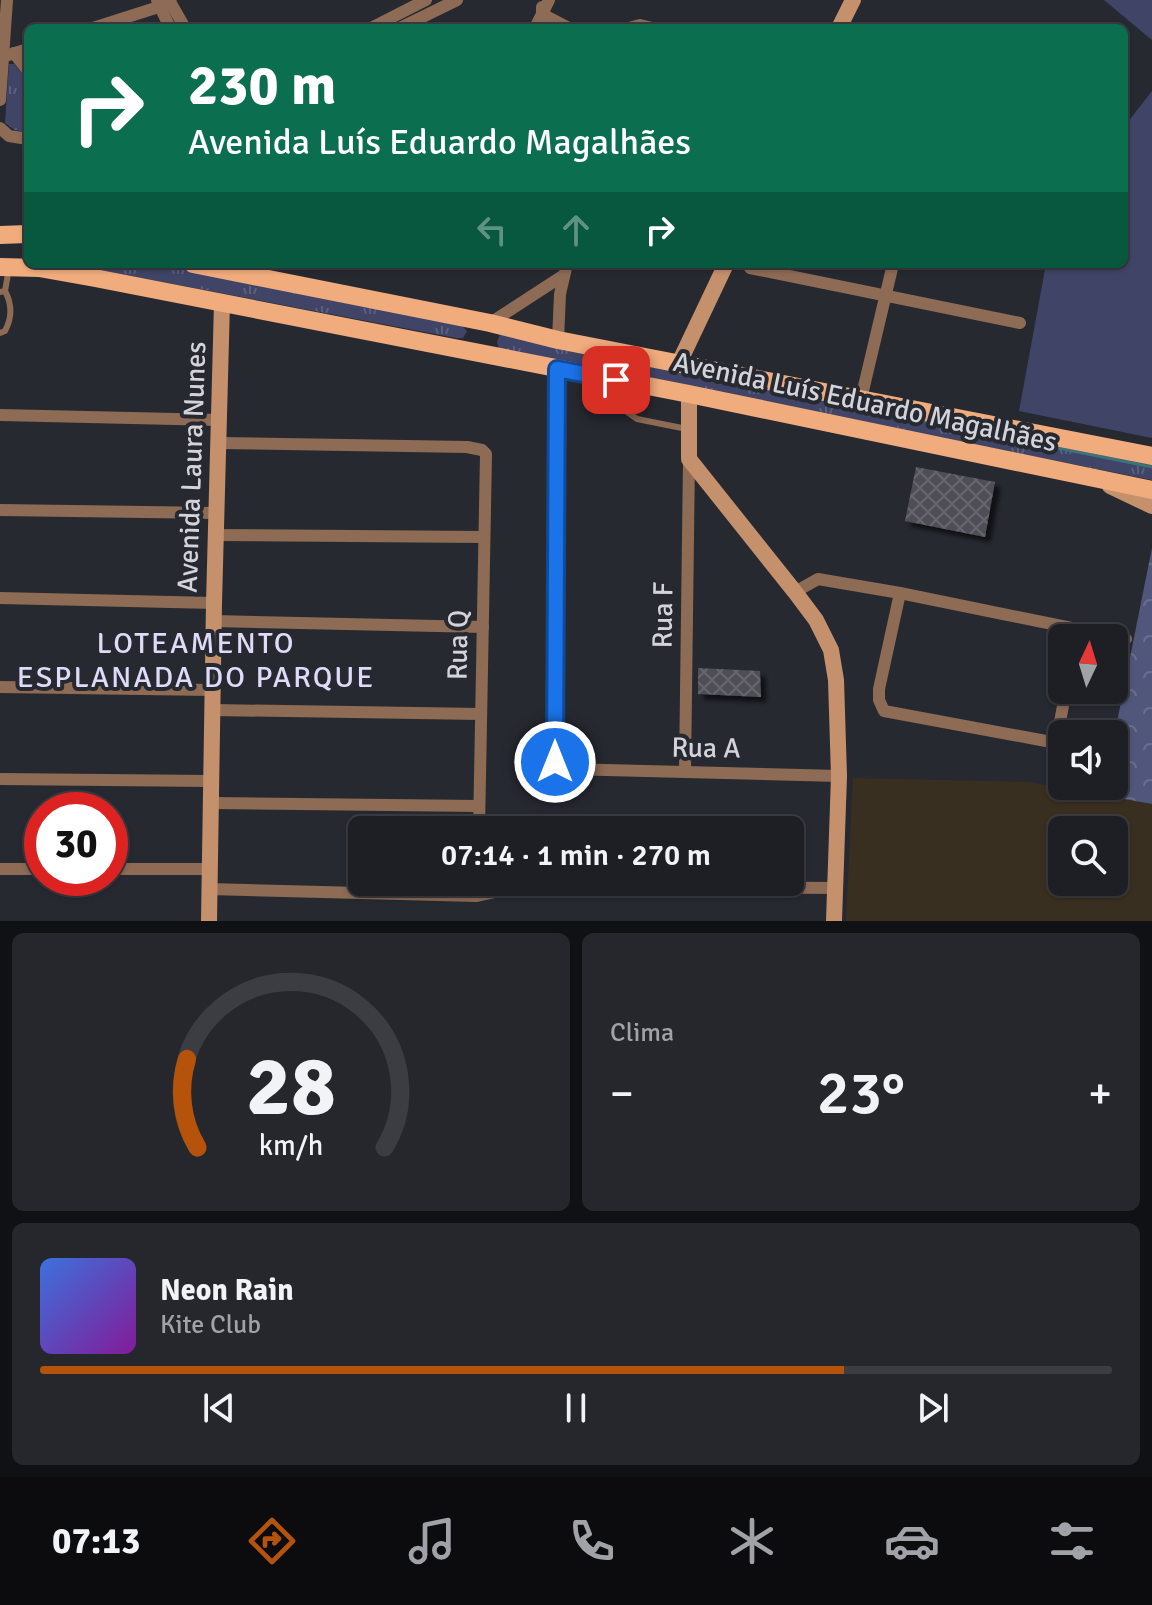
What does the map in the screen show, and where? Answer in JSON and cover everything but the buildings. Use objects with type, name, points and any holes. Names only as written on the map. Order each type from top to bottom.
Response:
[{"type":"main road","points":[[0,235],[24,234]]},
{"type":"main road","name":"Avenida Luís Eduardo Magalhães","points":[[30,268],[81,270],[222,303],[689,394],[1152,490]]},
{"type":"main road","name":"Avenida Luís Eduardo Magalhães","points":[[213,268],[558,340],[1152,456]]},
{"type":"main road","points":[[463,350],[477,340],[481,322]]},
{"type":"main road","points":[[514,361],[510,352],[511,341],[524,332]]},
{"type":"street","points":[[0,100],[9,54],[7,0]]},
{"type":"street","points":[[379,24],[426,0]]},
{"type":"street","points":[[408,24],[457,0]]},
{"type":"street","points":[[541,0],[542,14]]},
{"type":"street","points":[[537,24],[549,0]]},
{"type":"street","points":[[841,24],[853,0]]},
{"type":"street","points":[[104,24],[164,2]]},
{"type":"street","points":[[164,2],[169,24]]},
{"type":"street","points":[[164,2],[182,24]]},
{"type":"street","points":[[542,14],[561,24]]},
{"type":"street","points":[[9,54],[24,50]]},
{"type":"street","points":[[9,54],[24,67]]},
{"type":"street","points":[[0,128],[9,136],[24,138]]},
{"type":"street","points":[[679,363],[724,268]]},
{"type":"street","points":[[750,268],[1020,323]]},
{"type":"street","points":[[861,399],[892,268]]},
{"type":"street","points":[[481,322],[566,270]]},
{"type":"street","points":[[558,340],[560,294],[566,270]]},
{"type":"street","name":"Avenida Laura Nunes","points":[[209,921],[222,303]]},
{"type":"street","name":"Rua A","points":[[557,369],[557,766],[572,769],[839,776]]},
{"type":"street","points":[[689,394],[689,459],[816,620],[831,650],[836,680],[839,776],[834,921]]},
{"type":"street","points":[[0,415],[219,420]]},
{"type":"street","name":"Rua Q","points":[[219,443],[467,447],[482,450],[487,460],[479,816]]},
{"type":"street","name":"Rua F","points":[[685,771],[689,459]]},
{"type":"street","points":[[1094,478],[1152,506]]},
{"type":"street","points":[[0,510],[217,513]]},
{"type":"street","points":[[216,535],[484,537]]},
{"type":"street","points":[[795,592],[818,579],[900,593],[1048,627]]},
{"type":"street","points":[[900,593],[879,689],[879,700],[884,711],[1048,742]]},
{"type":"street","points":[[0,598],[214,603]]},
{"type":"street","points":[[214,621],[483,627]]},
{"type":"street","points":[[0,687],[212,690]]},
{"type":"street","points":[[213,710],[481,714]]},
{"type":"street","points":[[0,779],[211,781]]},
{"type":"street","points":[[212,803],[479,806]]},
{"type":"street","points":[[0,869],[24,869]]},
{"type":"street","points":[[128,869],[209,869]]},
{"type":"street","points":[[804,888],[836,888]]},
{"type":"street","points":[[209,889],[348,893]]},
{"type":"lane","points":[[0,333],[5,331],[10,321],[9,298],[3,292],[5,267]]},
{"type":"lane","points":[[616,380],[626,411],[637,419],[689,429]]},
{"type":"shaded area","points":[[853,778],[1028,782],[1048,786],[1048,800],[1128,800],[1152,804],[1152,921],[846,921]]},
{"type":"green space","points":[[1104,0],[1152,0],[1152,40]]},
{"type":"green space","points":[[9,64],[14,64],[24,76],[24,132],[5,123]]},
{"type":"green space","points":[[1152,91],[1152,438],[1019,411],[1045,268],[1128,268],[1128,122]]},
{"type":"green space","points":[[94,268],[199,268],[460,324],[467,331],[463,338],[456,338]]},
{"type":"green space","points":[[500,334],[1152,459],[1152,480],[499,349],[497,342]]},
{"type":"green space","points":[[1152,548],[1152,804],[1128,800],[1128,720],[1117,720],[1121,704],[1128,704],[1128,667]]},
{"type":"waterway","points":[[846,405],[1152,467]]},
{"type":"district","name":"LOTEAMENTO ESPLANADA DO PARQUE","points":[[196,660]]},
{"type":"route","points":[[555,762],[557,369],[616,380]]}]
